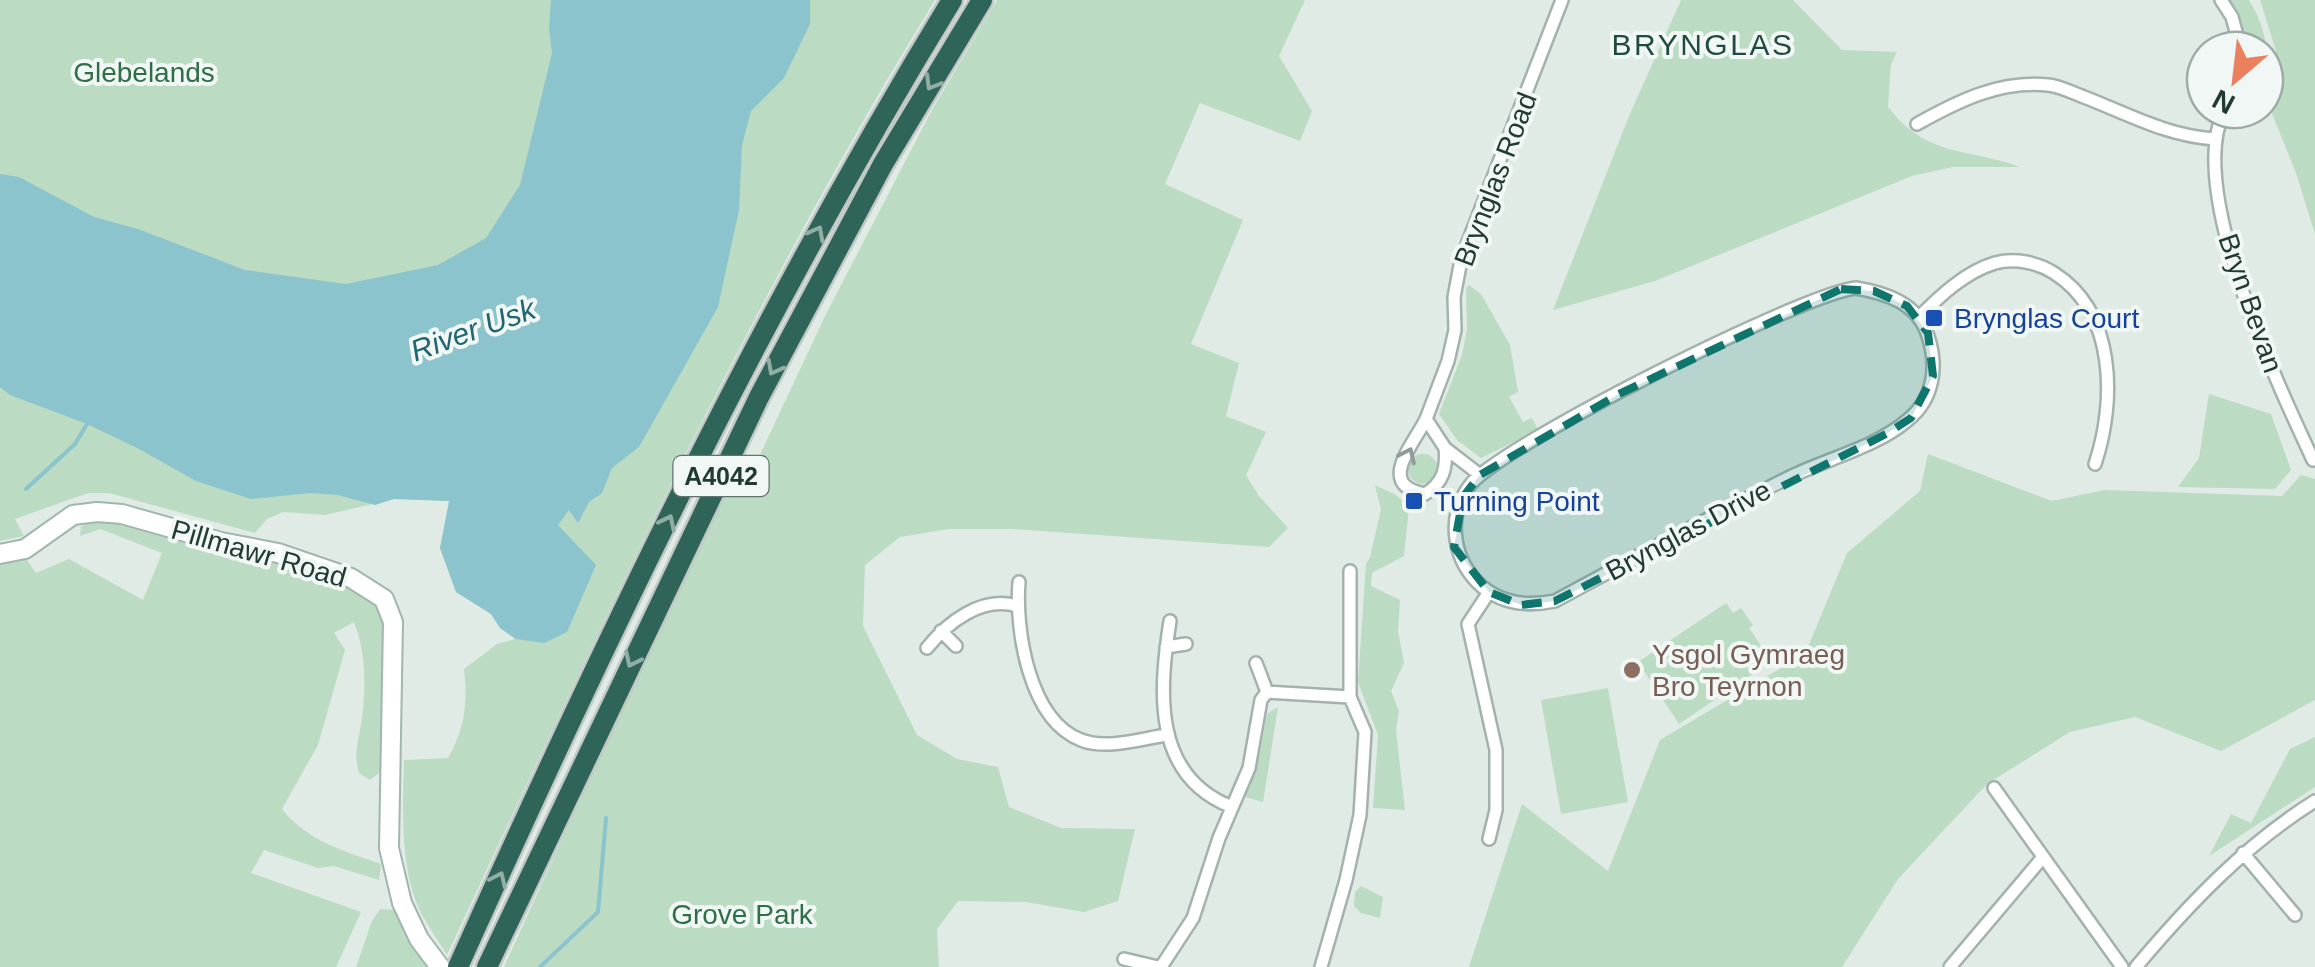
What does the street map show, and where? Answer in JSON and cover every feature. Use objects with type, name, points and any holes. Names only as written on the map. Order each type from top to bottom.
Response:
[{"type":"highway","name":"A4042","points":[[458,967],[710,437],[859,155],[952,0]]},
{"type":"highway","name":"A4042","points":[[487,967],[759,397],[882,164],[982,0]]},
{"type":"street","name":"Brynglas Road","points":[[1445,448],[1446,462],[1437,486],[1425,494],[1410,491],[1401,481],[1400,471],[1406,451],[1426,419],[1452,345],[1454,297],[1461,260],[1562,0]]},
{"type":"street","points":[[2221,0],[2235,30]]},
{"type":"street","points":[[1918,124],[1964,98],[2004,87],[2050,84],[2148,125],[2190,137],[2215,139]]},
{"type":"street","name":"Bryn Bevan","points":[[2218,130],[2214,155],[2221,206],[2242,288],[2286,403],[2313,460]]},
{"type":"street","points":[[1489,839],[1496,810],[1496,750],[1468,624],[1489,592],[1469,572],[1454,547],[1463,497],[1480,474],[1509,454],[1776,316],[1841,290],[1892,297],[1919,317],[1968,276],[1997,263],[2021,261],[2045,267],[2067,281],[2086,300],[2098,324],[2106,370],[2104,415],[2095,464]]},
{"type":"street","name":"Brynglas Drive","points":[[1489,592],[1521,605],[1555,601],[1790,477],[1899,426],[1921,405],[1933,376],[1928,333],[1919,317]]},
{"type":"street","points":[[1426,419],[1445,448],[1480,474]]},
{"type":"street","name":"Pillmawr Road","points":[[0,554],[26,549],[73,514],[122,514],[318,565],[351,578],[384,600],[393,622],[390,848],[402,902],[419,939],[440,967]]},
{"type":"street","points":[[1321,967],[1360,815],[1365,732],[1350,697],[1350,570]]},
{"type":"street","points":[[1019,582],[1017,606],[1022,648],[1044,704],[1060,725],[1081,740],[1098,743],[1166,734]]},
{"type":"street","points":[[927,648],[957,618],[992,605],[1017,606]]},
{"type":"street","points":[[1170,621],[1163,687],[1170,748],[1188,776],[1209,798],[1232,807]]},
{"type":"street","points":[[940,631],[956,646]]},
{"type":"street","points":[[1166,646],[1186,644]]},
{"type":"street","points":[[1124,958],[1160,967],[1193,918],[1249,768],[1258,710],[1267,692],[1256,662]]},
{"type":"street","points":[[1267,692],[1350,697]]},
{"type":"street","points":[[1994,788],[2122,967]]},
{"type":"street","points":[[2136,967],[2176,920],[2244,853],[2315,801]]},
{"type":"street","points":[[2244,853],[2295,915]]},
{"type":"street","points":[[1950,967],[2042,857]]},
{"type":"highlighted area","points":[[1841,289],[1874,291],[1907,306],[1928,333],[1933,376],[1911,418],[1886,434],[1555,601],[1521,605],[1489,592],[1454,547],[1463,497],[1480,475],[1619,394]]},
{"type":"green space","name":"Glebelands","points":[[0,0],[626,0],[517,313],[0,250]]},
{"type":"green space","points":[[750,0],[935,0],[801,232],[738,351],[618,591],[447,955],[422,915],[409,878],[404,839],[404,760],[448,758],[464,715],[464,669],[497,644],[515,639],[500,628],[491,614],[456,592],[440,548],[450,501],[394,499],[325,515],[283,512],[267,519],[255,533],[109,493],[88,493],[15,519],[24,536],[0,541],[0,343],[562,519],[569,509]]},
{"type":"green space","name":"Grove Park","points":[[997,0],[1305,0],[1279,56],[1312,111],[1300,141],[1200,103],[1165,184],[1243,220],[1191,344],[1239,363],[1226,416],[1266,432],[1246,475],[1288,528],[1269,547],[1012,529],[948,529],[900,537],[865,565],[863,626],[917,735],[957,759],[998,767],[1009,807],[1061,828],[1135,829],[1118,901],[1084,912],[1026,902],[958,901],[937,929],[939,967],[504,967],[673,595],[726,491],[744,489],[827,312],[933,108]]},
{"type":"green space","points":[[1681,0],[1793,0],[1842,50],[1897,52],[1891,64],[1888,107],[1918,135],[1948,149],[2020,167],[1953,167],[1912,176],[1655,281],[1553,310],[1629,116]]},
{"type":"green space","points":[[2230,0],[2249,0],[2262,30],[2241,30]]},
{"type":"green space","points":[[2260,0],[2315,0],[2315,234],[2279,130],[2285,130],[2285,30],[2269,30]]},
{"type":"green space","points":[[1469,285],[1481,294],[1510,345],[1518,392],[1509,397],[1523,422],[1532,418],[1538,430],[1481,458],[1457,440],[1439,414],[1462,355]]},
{"type":"green space","points":[[2209,394],[2271,414],[2291,470],[2275,489],[2178,487],[2199,458]]},
{"type":"green space","points":[[1423,454],[1434,458],[1438,469],[1434,480],[1423,484],[1412,480],[1408,469],[1412,458]]},
{"type":"green space","points":[[1928,454],[2052,501],[2104,490],[2282,496],[2301,475],[2315,479],[2315,700],[2221,751],[2135,717],[2070,732],[1987,784],[1898,879],[1842,967],[1469,967],[1522,804],[1608,871],[1660,740],[1805,654],[1847,553],[1920,491]]},
{"type":"green space","points":[[1375,485],[1396,495],[1409,507],[1404,556],[1372,573],[1371,586],[1400,600],[1398,631],[1404,663],[1391,691],[1399,711],[1396,730],[1405,810],[1373,808],[1378,735],[1358,682],[1366,564],[1381,509]]},
{"type":"green space","points":[[100,517],[315,570],[344,581],[378,604],[388,626],[385,768],[370,780],[359,773],[357,766],[364,681],[361,645],[354,622],[334,633],[345,650],[318,745],[282,809],[315,837],[381,864],[379,880],[334,866],[318,868],[264,850],[251,873],[361,912],[336,967],[0,967],[0,564],[25,557],[36,573],[69,559],[143,600],[162,553],[100,529],[80,536],[81,527]]},
{"type":"green space","points":[[1726,603],[1733,613],[1741,608],[1753,625],[1749,628],[1764,650],[1759,655],[1766,665],[1679,724],[1638,662]]},
{"type":"green space","points":[[1608,688],[1628,802],[1561,814],[1541,700]]},
{"type":"green space","points":[[1278,707],[1263,802],[1245,797],[1259,758],[1267,714]]},
{"type":"green space","points":[[2315,737],[2315,787],[2209,856],[2231,814],[2251,823],[2290,749]]},
{"type":"green space","points":[[1361,886],[1383,897],[1380,918],[1361,913],[1354,906],[1355,892]]},
{"type":"green space","points":[[380,909],[395,910],[414,949],[428,967],[356,967]]},
{"type":"water","name":"River Usk","points":[[551,0],[810,0],[810,24],[784,78],[751,111],[742,145],[739,210],[718,307],[639,447],[612,468],[602,493],[589,502],[578,523],[569,510],[558,525],[596,565],[567,632],[544,643],[516,639],[500,628],[491,614],[456,592],[440,548],[449,501],[394,499],[375,505],[338,495],[311,493],[251,499],[196,481],[87,424],[10,395],[0,387],[0,174],[19,177],[94,217],[138,229],[245,270],[346,284],[438,265],[486,238],[520,185],[552,53]]},
{"type":"waterway","points":[[26,489],[75,444],[87,424]]},
{"type":"waterway","points":[[540,967],[598,912],[606,818]]},
{"type":"place","name":"Brynglas Court","points":[[1934,318]]},
{"type":"place","name":"Turning Point","points":[[1414,501]]},
{"type":"place","name":"Ysgol Gymraeg Bro Teyrnon","points":[[1632,670]]},
{"type":"district","name":"BRYNGLAS","points":[[1703,45]]}]
